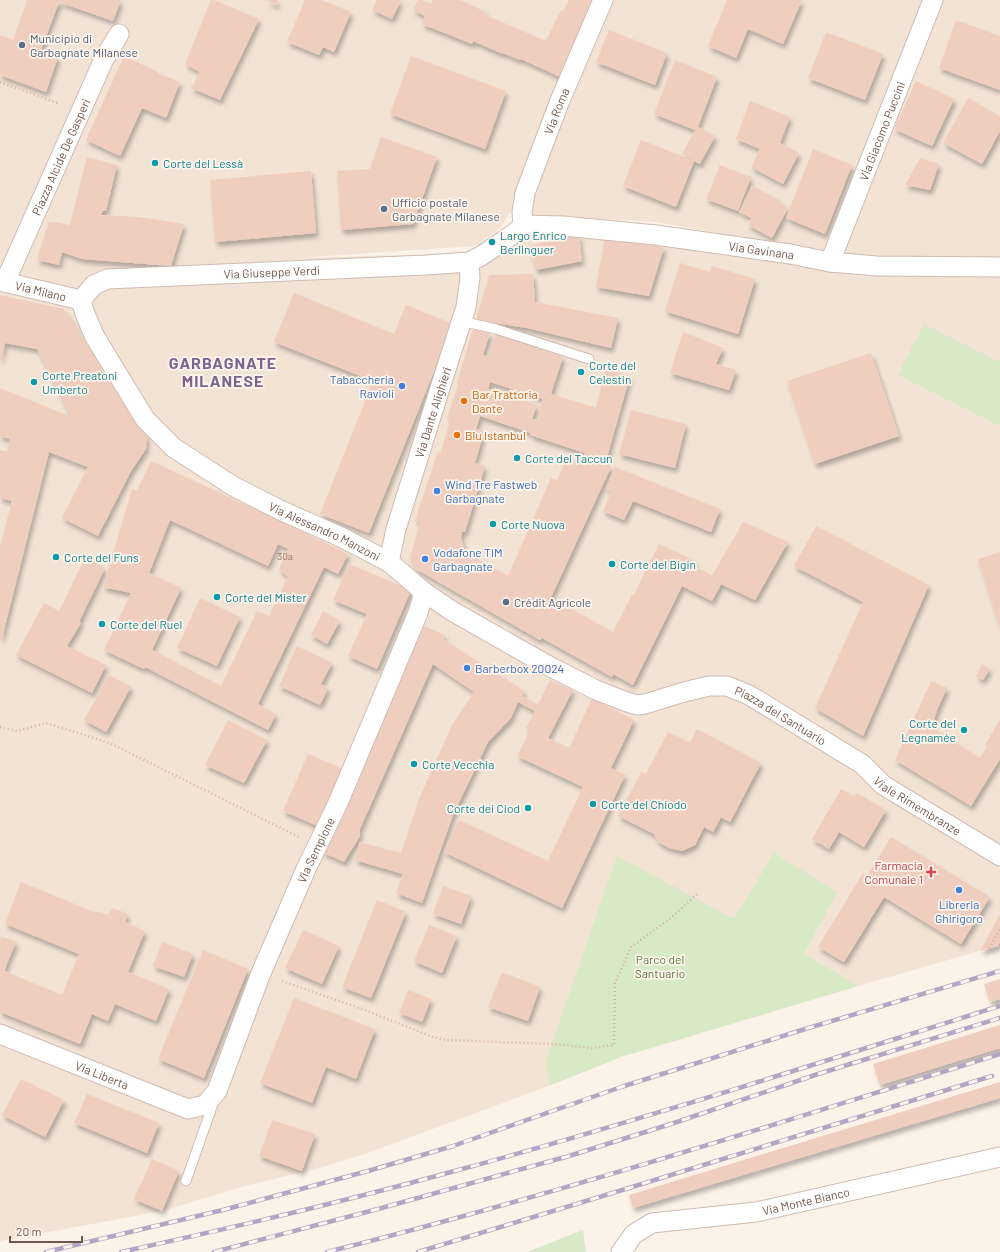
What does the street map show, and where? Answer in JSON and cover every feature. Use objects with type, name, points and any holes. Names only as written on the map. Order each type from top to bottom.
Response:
[{"type":"street","name":"Via Roma","points":[[522,225],[522,212],[525,193],[559,102],[603,0]]},
{"type":"street","name":"Via Giacomo Puccini","points":[[830,262],[933,0]]},
{"type":"street","name":"Piazza Alcide De Gasperi","points":[[2,282],[104,59],[119,34]]},
{"type":"street","points":[[469,262],[481,256],[506,239],[516,232],[522,225]]},
{"type":"street","name":"Via Gavinana","points":[[522,225],[563,226],[656,234],[790,254],[830,262],[877,266],[1000,267]]},
{"type":"street","name":"Via Giuseppe Verdi","points":[[81,300],[94,285],[107,279],[469,262]]},
{"type":"street","name":"Via Dante Alighieri","points":[[389,562],[396,529],[466,307],[470,278],[469,262]]},
{"type":"street","name":"Via Milano","points":[[2,282],[81,300]]},
{"type":"street","name":"Via Alessandro Manzoni","points":[[81,300],[85,314],[95,337],[145,419],[174,448],[233,486],[280,510],[341,536],[389,562],[424,592],[452,611],[547,666],[596,690],[627,702]]},
{"type":"street","name":"Via Sempione","points":[[205,1105],[217,1091],[261,973],[317,846],[338,803],[418,613],[424,592]]},
{"type":"street","name":"Piazza del Santuario","points":[[627,702],[637,705],[645,704],[709,686],[727,686],[749,695],[840,749]]},
{"type":"street","name":"Viale Rimembranze","points":[[840,749],[862,764],[883,785],[1000,856]]},
{"type":"street","name":"Via Libertà","points":[[0,1034],[188,1109],[205,1105]]},
{"type":"street","name":"Via Monte Bianco","points":[[621,1252],[634,1234],[652,1223],[756,1212],[1000,1157]]},
{"type":"lane","points":[[461,321],[496,330],[589,359]]},
{"type":"lane","points":[[186,1181],[217,1091]]},
{"type":"path","points":[[0,82],[80,112]]},
{"type":"path","points":[[0,727],[16,732],[46,723],[110,743],[317,846]]},
{"type":"path","points":[[261,973],[365,1010],[433,1037],[446,1040],[554,1044],[592,1048],[614,1045],[615,983],[631,947],[671,918],[697,894]]},
{"type":"path","points":[[989,948],[1000,929]]},
{"type":"shaded area","points":[[0,0],[598,0],[515,205],[500,228],[476,246],[296,258],[483,253],[561,228],[835,263],[1000,266],[1000,945],[621,1057],[551,1085],[365,1154],[316,1169],[238,1188],[162,1211],[0,1241]]},
{"type":"shaded area","points":[[606,0],[1000,0],[1000,258],[881,257],[820,252],[657,222],[559,217],[501,237],[523,205]]},
{"type":"green space","points":[[924,324],[1000,362],[1000,426],[898,375]]},
{"type":"green space","name":"Parco del Santuario","points":[[774,853],[837,892],[804,954],[858,986],[621,1057],[551,1085],[545,1064],[617,856],[734,919]]},
{"type":"green space","points":[[583,1230],[586,1252],[527,1252]]},
{"type":"building","name":"Municipio di Garbagnate Milanese","points":[[27,0],[121,0],[113,21],[59,2],[41,50],[58,57],[46,92],[0,75],[0,35],[13,40]]},
{"type":"building","points":[[211,0],[259,19],[220,100],[191,88],[200,72],[185,64]]},
{"type":"building","points":[[266,0],[278,0],[276,5]]},
{"type":"building","points":[[305,0],[321,0],[351,12],[334,52],[323,47],[319,55],[287,42]]},
{"type":"building","points":[[377,0],[401,0],[392,19],[372,10]]},
{"type":"building","points":[[418,0],[431,4],[433,0],[460,0],[486,12],[485,15],[546,41],[561,10],[563,11],[569,0],[595,0],[560,77],[521,59],[520,60],[503,54],[473,41],[472,44],[422,24],[425,16],[413,10]]},
{"type":"building","points":[[727,0],[802,0],[783,44],[748,29],[736,58],[708,46]]},
{"type":"building","points":[[956,20],[1000,36],[1000,90],[939,68]]},
{"type":"building","points":[[609,30],[667,53],[655,85],[596,62]]},
{"type":"building","points":[[826,32],[883,54],[865,100],[808,78]]},
{"type":"building","points":[[124,56],[158,72],[157,73],[180,82],[166,118],[142,108],[120,156],[86,140]]},
{"type":"building","points":[[411,56],[506,91],[485,149],[390,114]]},
{"type":"building","points":[[675,60],[717,77],[698,127],[715,136],[700,164],[682,154],[695,130],[654,114]]},
{"type":"building","points":[[916,81],[954,99],[932,146],[894,129]]},
{"type":"building","points":[[968,98],[1000,116],[1000,131],[982,164],[943,143]]},
{"type":"building","points":[[750,101],[790,117],[780,143],[799,153],[783,184],[751,167],[760,149],[736,139]]},
{"type":"building","points":[[381,137],[437,157],[413,224],[341,230],[337,171],[370,169]]},
{"type":"building","points":[[641,140],[694,161],[676,207],[623,186]]},
{"type":"building","points":[[813,149],[852,165],[825,234],[786,218]]},
{"type":"building","points":[[87,157],[117,165],[106,211],[103,211],[101,215],[139,217],[184,224],[171,266],[82,259],[62,252],[59,265],[37,260],[49,221],[70,225]]},
{"type":"building","points":[[920,158],[939,164],[930,190],[905,185]]},
{"type":"building","points":[[720,165],[751,177],[738,211],[706,199]]},
{"type":"building","points":[[311,171],[316,233],[215,242],[210,180]]},
{"type":"building","points":[[752,186],[781,201],[780,203],[788,208],[772,238],[748,225],[751,218],[739,212]]},
{"type":"building","points":[[579,235],[582,261],[536,270],[528,246]]},
{"type":"building","points":[[605,238],[664,247],[649,296],[596,287]]},
{"type":"building","points":[[680,263],[710,272],[712,266],[755,279],[738,334],[665,311]]},
{"type":"building","points":[[533,274],[535,302],[618,318],[611,348],[527,328],[476,320],[489,275]]},
{"type":"building","points":[[294,293],[394,334],[406,305],[453,324],[369,533],[320,514],[373,381],[274,342]]},
{"type":"building","points":[[0,295],[64,309],[147,438],[146,449],[131,471],[98,536],[62,518],[88,467],[49,452],[2,638],[0,638],[0,547],[12,501],[0,498],[0,450],[7,452],[10,439],[0,436],[0,388],[71,417],[37,349],[5,343],[0,362]]},
{"type":"building","points":[[473,329],[490,333],[483,355],[488,357],[496,334],[563,357],[551,394],[596,408],[605,369],[630,376],[605,464],[611,467],[548,604],[550,605],[553,599],[613,632],[659,544],[695,561],[693,565],[712,576],[743,522],[788,542],[755,600],[721,584],[712,601],[682,586],[633,685],[613,674],[612,677],[542,638],[540,640],[416,569],[410,558],[420,523],[415,521],[438,451],[441,452],[450,420],[447,419],[458,385],[457,384]],"holes":[[[490,382],[543,399],[537,420],[532,419],[537,405],[488,389]],[[480,416],[531,433],[530,435],[585,453],[581,464],[567,459],[557,480],[551,478],[508,576],[465,552],[461,537],[462,532],[465,532],[485,466],[475,463],[484,432],[476,429]]]},
{"type":"building","points":[[683,332],[723,348],[716,364],[736,370],[729,390],[670,373]]},
{"type":"building","points":[[871,353],[899,436],[815,464],[787,381]]},
{"type":"building","points":[[631,410],[686,424],[675,468],[619,454]]},
{"type":"building","points":[[151,461],[348,554],[338,574],[324,567],[258,704],[276,714],[268,730],[145,667],[144,669],[104,650],[131,593],[103,587],[132,489],[137,491]],"holes":[[[170,520],[268,566],[278,544],[288,549],[279,569],[288,577],[269,616],[257,611],[221,686],[152,650],[181,588],[149,573]]]},
{"type":"building","points":[[615,467],[720,509],[711,532],[633,501],[624,520],[603,511],[611,492],[606,489]]},
{"type":"building","points":[[816,526],[929,585],[863,736],[815,708],[863,602],[794,566]]},
{"type":"building","points":[[1000,552],[1000,627],[978,559]]},
{"type":"building","points":[[85,558],[105,568],[79,622],[81,623],[67,646],[106,665],[92,693],[16,655],[44,603],[59,611]]},
{"type":"building","points":[[349,564],[411,590],[377,669],[348,656],[367,614],[333,600]]},
{"type":"building","points":[[200,598],[240,617],[217,666],[177,648]]},
{"type":"building","points":[[323,611],[340,621],[327,644],[311,635]]},
{"type":"building","points":[[422,625],[445,635],[443,639],[524,691],[522,696],[538,705],[550,680],[573,690],[548,738],[569,748],[592,699],[634,720],[611,768],[625,775],[562,908],[444,852],[459,820],[548,861],[583,787],[517,756],[530,730],[526,728],[535,711],[518,702],[511,718],[488,742],[453,815],[422,903],[396,893],[403,874],[355,860],[360,842],[401,853],[419,799],[452,725],[474,692],[433,664],[360,829],[360,836],[344,862],[322,852],[338,826]]},
{"type":"building","points":[[297,646],[332,663],[321,684],[328,688],[320,705],[279,686]]},
{"type":"building","points":[[982,664],[990,669],[983,680],[976,676]]},
{"type":"building","points":[[109,675],[131,687],[106,732],[84,720]]},
{"type":"building","points":[[931,681],[947,688],[937,710],[932,728],[980,758],[987,747],[985,745],[1000,719],[1000,759],[971,806],[895,760]]},
{"type":"building","points":[[228,720],[267,740],[244,783],[205,765]]},
{"type":"building","points":[[697,729],[761,763],[730,822],[721,817],[713,832],[704,827],[695,845],[682,851],[669,848],[658,842],[654,834],[618,816],[641,772],[646,774],[668,732],[690,743]]},
{"type":"building","points":[[308,754],[345,770],[320,827],[283,811]]},
{"type":"building","points":[[841,789],[854,797],[856,793],[886,810],[864,847],[839,832],[829,849],[812,839]]},
{"type":"building","points":[[891,837],[990,897],[961,944],[884,897],[844,962],[818,947],[863,873],[867,876]]},
{"type":"building","points":[[21,882],[96,913],[97,911],[108,915],[112,908],[128,914],[125,922],[145,931],[128,972],[169,989],[156,1021],[115,1004],[108,1021],[92,1014],[80,1044],[0,1012],[1,936],[16,942],[4,971],[62,995],[79,954],[5,924]]},
{"type":"building","points":[[443,886],[471,896],[461,924],[433,914]]},
{"type":"building","points":[[377,900],[406,912],[371,998],[342,987]]},
{"type":"building","points":[[1000,914],[1000,942],[998,946],[980,951]]},
{"type":"building","points":[[429,925],[457,936],[442,973],[414,961]]},
{"type":"building","points":[[303,930],[339,946],[322,984],[285,968]]},
{"type":"building","points":[[162,942],[193,954],[184,977],[153,966]]},
{"type":"building","points":[[203,950],[248,969],[204,1078],[158,1059]]},
{"type":"building","points":[[502,972],[540,987],[528,1021],[488,1007]]},
{"type":"building","points":[[1000,979],[1000,999],[990,1002],[984,984]]},
{"type":"building","points":[[408,990],[431,999],[422,1022],[399,1013]]},
{"type":"building","points":[[294,998],[375,1029],[356,1079],[326,1067],[312,1103],[260,1083]]},
{"type":"building","points":[[1000,1025],[1000,1048],[880,1085],[873,1064]]},
{"type":"building","points":[[21,1079],[64,1100],[45,1137],[2,1115]]},
{"type":"building","points":[[1000,1082],[1000,1098],[633,1208],[629,1195]]},
{"type":"building","points":[[87,1094],[159,1123],[147,1153],[74,1123]]},
{"type":"building","points":[[272,1120],[315,1134],[302,1171],[259,1156]]},
{"type":"building","points":[[152,1159],[179,1171],[162,1211],[134,1199]]},
{"type":"railway","points":[[46,1252],[223,1210],[368,1171],[453,1146],[621,1087],[805,1029],[1000,971]]},
{"type":"railway","points":[[121,1252],[328,1204],[520,1153],[727,1092],[1000,1006]]},
{"type":"railway","points":[[214,1252],[378,1209],[569,1156],[674,1123],[818,1074],[1000,1018]]},
{"type":"railway","points":[[327,1252],[581,1183],[1000,1054]]},
{"type":"railway","points":[[418,1252],[992,1076]]},
{"type":"place","name":"Municipio di Garbagnate Milanese","points":[[22,45]]},
{"type":"place","name":"Corte del Lessà","points":[[155,163]]},
{"type":"place","name":"Ufficio postale Garbagnate Milanese","points":[[384,209]]},
{"type":"place","name":"Largo Enrico Berlinguer","points":[[492,242]]},
{"type":"place","name":"Corte del Celestin","points":[[581,372]]},
{"type":"place","name":"Corte Preatoni Umberto","points":[[34,382]]},
{"type":"place","name":"Tabaccheria Ravioli","points":[[402,386]]},
{"type":"place","name":"Bar Trattoria Dante","points":[[464,401]]},
{"type":"place","name":"Blu Istanbul","points":[[457,435]]},
{"type":"place","name":"Corte del Taccun","points":[[517,458]]},
{"type":"place","name":"Wind Tre Fastweb Garbagnate","points":[[437,491]]},
{"type":"place","name":"Corte Nuova","points":[[493,524]]},
{"type":"place","name":"Corte del Funs","points":[[56,557]]},
{"type":"place","name":"Vodafone TIM Garbagnate","points":[[425,559]]},
{"type":"place","name":"Corte del Bigin","points":[[612,564]]},
{"type":"place","name":"Corte del Mister","points":[[217,597]]},
{"type":"place","name":"Crédit Agricole","points":[[506,602]]},
{"type":"place","name":"Corte del Ruel","points":[[102,624]]},
{"type":"place","name":"Barberbox 20024","points":[[467,668]]},
{"type":"place","name":"Corte del Legnamée","points":[[964,730]]},
{"type":"place","name":"Corte Vecchia","points":[[414,764]]},
{"type":"place","name":"Corte del Chiodo","points":[[593,804]]},
{"type":"place","name":"Corte dei Ciod","points":[[528,808]]},
{"type":"place","name":"Farmacia Comunale 1","points":[[931,872]]},
{"type":"place","name":"Libreria Ghirigoro","points":[[959,890]]},
{"type":"district","name":"GARBAGNATE MILANESE","points":[[223,371]]}]
